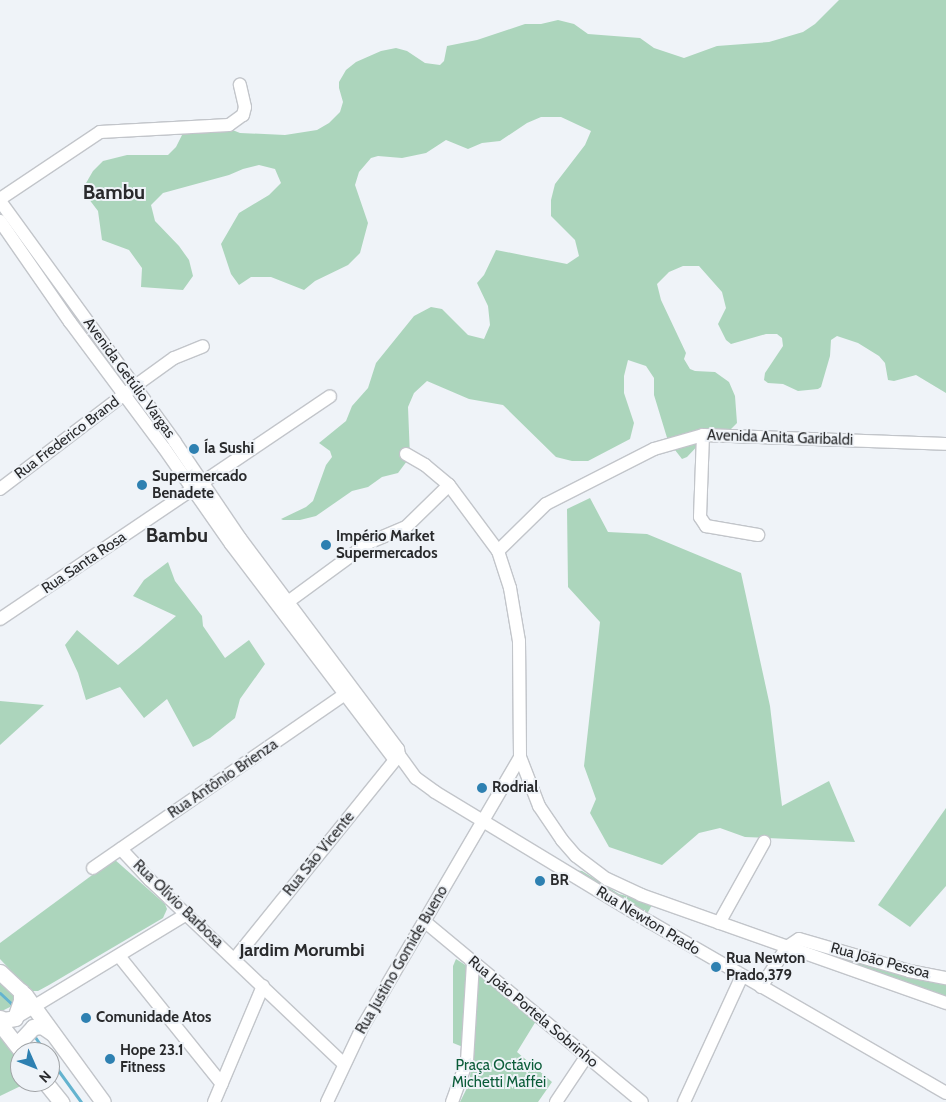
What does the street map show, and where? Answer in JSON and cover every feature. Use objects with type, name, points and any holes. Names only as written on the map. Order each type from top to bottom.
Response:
[{"type":"main road","points":[[0,972],[21,991],[34,1007],[104,1102]]},
{"type":"main road","points":[[8,1018],[21,1001],[21,991]]},
{"type":"main road","points":[[0,1024],[15,1042]]},
{"type":"main road","points":[[22,1042],[22,1039],[33,1027],[45,1027],[55,1036]]},
{"type":"street","points":[[0,200],[100,132],[229,125],[243,115],[245,107],[240,85]]},
{"type":"street","name":"Avenida Getúlio Vargas","points":[[0,200],[135,386],[197,486],[235,541],[397,755],[416,778],[482,820]]},
{"type":"street","name":"Avenida Getúlio Vargas","points":[[0,222],[124,394],[197,486]]},
{"type":"street","points":[[48,290],[58,281]]},
{"type":"street","name":"Rua Frederico Brand","points":[[0,489],[174,358],[203,346]]},
{"type":"street","name":"Rua Santa Rosa","points":[[0,620],[330,396]]},
{"type":"street","points":[[703,435],[700,517],[706,526],[758,534]]},
{"type":"street","name":"Avenida Anita Garibaldi","points":[[498,551],[546,504],[654,448],[703,435],[946,444]]},
{"type":"street","points":[[406,454],[425,465],[449,485],[498,551],[510,588],[519,641],[520,757],[532,791],[550,823],[576,856],[592,869],[623,888],[946,1003]]},
{"type":"street","points":[[284,605],[368,543],[406,527],[449,485]]},
{"type":"street","name":"Rua Antônio Brienza","points":[[92,868],[349,692]]},
{"type":"street","name":"Rua São Vicente","points":[[235,958],[397,755]]},
{"type":"street","name":"Rua Justino Gomide Bueno","points":[[327,1102],[363,1026],[520,757]]},
{"type":"street","name":"Rua Newton Prado","points":[[482,820],[650,922],[946,1093]]},
{"type":"street","points":[[719,923],[764,842]]},
{"type":"street","name":"Rua Olívio Barbosa","points":[[121,849],[344,1064]]},
{"type":"street","points":[[555,864],[592,869]]},
{"type":"street","points":[[650,922],[660,902]]},
{"type":"street","points":[[8,1018],[34,1007],[187,914]]},
{"type":"street","name":"Rua João Portela Sobrinho","points":[[424,921],[642,1102]]},
{"type":"street","name":"Rua João Pessoa","points":[[787,947],[799,939],[909,971],[946,978]]},
{"type":"street","points":[[761,987],[787,947]]},
{"type":"street","points":[[119,956],[222,1084]]},
{"type":"street","points":[[452,1102],[463,1077],[467,1061],[473,962]]},
{"type":"street","points":[[684,1102],[742,976]]},
{"type":"street","points":[[214,1102],[263,986]]},
{"type":"street","points":[[556,1102],[586,1057]]},
{"type":"green space","points":[[839,0],[946,0],[946,393],[916,375],[894,381],[888,380],[885,363],[879,356],[858,343],[837,336],[831,340],[830,356],[821,387],[798,391],[783,384],[768,383],[764,380],[765,373],[783,346],[782,338],[777,334],[766,334],[731,344],[726,340],[718,324],[726,308],[722,292],[699,266],[683,266],[669,272],[657,284],[661,300],[686,353],[684,359],[690,369],[715,372],[729,382],[735,396],[737,423],[731,429],[704,439],[687,457],[682,459],[668,441],[654,395],[654,378],[646,366],[628,360],[624,376],[624,393],[634,423],[630,439],[588,461],[572,461],[556,457],[503,405],[469,399],[427,381],[414,393],[408,407],[410,457],[398,473],[382,477],[368,487],[352,491],[316,516],[300,520],[283,520],[281,519],[306,507],[313,501],[326,465],[332,457],[330,451],[319,443],[346,421],[352,406],[368,388],[376,363],[414,316],[431,307],[442,309],[468,335],[484,339],[490,325],[488,306],[477,283],[484,275],[496,250],[567,264],[579,256],[575,240],[551,216],[551,200],[555,184],[585,145],[591,131],[561,117],[541,117],[527,123],[500,141],[482,143],[468,149],[446,140],[426,153],[402,158],[378,156],[371,158],[359,172],[355,185],[368,223],[360,253],[348,265],[315,281],[304,290],[271,277],[251,277],[239,285],[231,274],[221,244],[239,213],[269,195],[281,183],[275,169],[259,165],[243,169],[229,175],[163,193],[151,205],[155,221],[179,246],[189,260],[193,276],[183,290],[141,287],[142,268],[129,250],[102,240],[98,211],[82,190],[93,171],[103,161],[127,155],[168,155],[176,147],[183,133],[225,127],[240,133],[285,135],[317,130],[329,123],[340,112],[343,102],[339,82],[346,70],[356,62],[381,51],[396,48],[407,51],[425,63],[440,65],[444,61],[447,46],[477,40],[525,24],[541,24],[558,20],[574,24],[588,34],[640,38],[654,48],[684,58],[717,46],[769,42],[803,32],[815,24]]},
{"type":"green space","points":[[590,498],[608,532],[647,534],[741,573],[770,706],[782,806],[829,781],[855,842],[745,837],[720,828],[699,833],[662,865],[609,847],[590,813],[596,799],[584,766],[600,622],[568,587],[567,509]]},
{"type":"green space","points":[[168,562],[175,581],[202,616],[203,626],[225,658],[249,640],[265,664],[240,699],[235,718],[210,738],[193,747],[167,699],[144,718],[120,687],[86,700],[78,673],[65,645],[77,630],[118,665],[176,616],[133,596],[144,580]]},
{"type":"green space","points":[[0,701],[44,705],[0,745]]},
{"type":"green space","points":[[946,808],[946,886],[910,927],[878,905]]},
{"type":"green space","points":[[114,859],[165,904],[167,909],[163,918],[49,985],[38,991],[30,991],[0,959],[0,943]]},
{"type":"green space","points":[[573,870],[582,871],[619,894],[653,903],[647,914]]},
{"type":"green space","points":[[799,946],[946,982],[946,997]]},
{"type":"green space","points":[[456,959],[470,968],[463,1047],[453,1043],[453,966]]},
{"type":"green space","name":"Praça Octávio Michetti Maffei","points":[[480,973],[536,1021],[517,1052],[552,1082],[538,1102],[460,1102],[468,1086],[475,1049],[475,983],[476,975]]},
{"type":"green space","points":[[0,979],[14,992],[15,999],[10,1007],[2,1011],[0,1010]]},
{"type":"green space","points":[[0,1035],[10,1048],[10,1091],[0,1096]]},
{"type":"waterway","points":[[0,993],[13,1005]]},
{"type":"waterway","points":[[33,1034],[38,1042]]},
{"type":"waterway","points":[[60,1073],[81,1102]]},
{"type":"place","name":"Ía Sushi","points":[[194,449]]},
{"type":"place","name":"Supermercado Benadete","points":[[142,485]]},
{"type":"place","name":"Império Market Supermercados","points":[[326,545]]},
{"type":"place","name":"Rodrial","points":[[482,788]]},
{"type":"place","name":"BR","points":[[540,881]]},
{"type":"place","name":"Rua Newton Prado,379","points":[[716,967]]},
{"type":"place","name":"Comunidade Atos","points":[[86,1018]]},
{"type":"place","name":"Hope 23.1 Fitness","points":[[110,1059]]},
{"type":"district","name":"Bambu","points":[[114,192]]},
{"type":"district","name":"Bambu","points":[[177,535]]},
{"type":"district","name":"Jardim Morumbi","points":[[302,950]]}]
